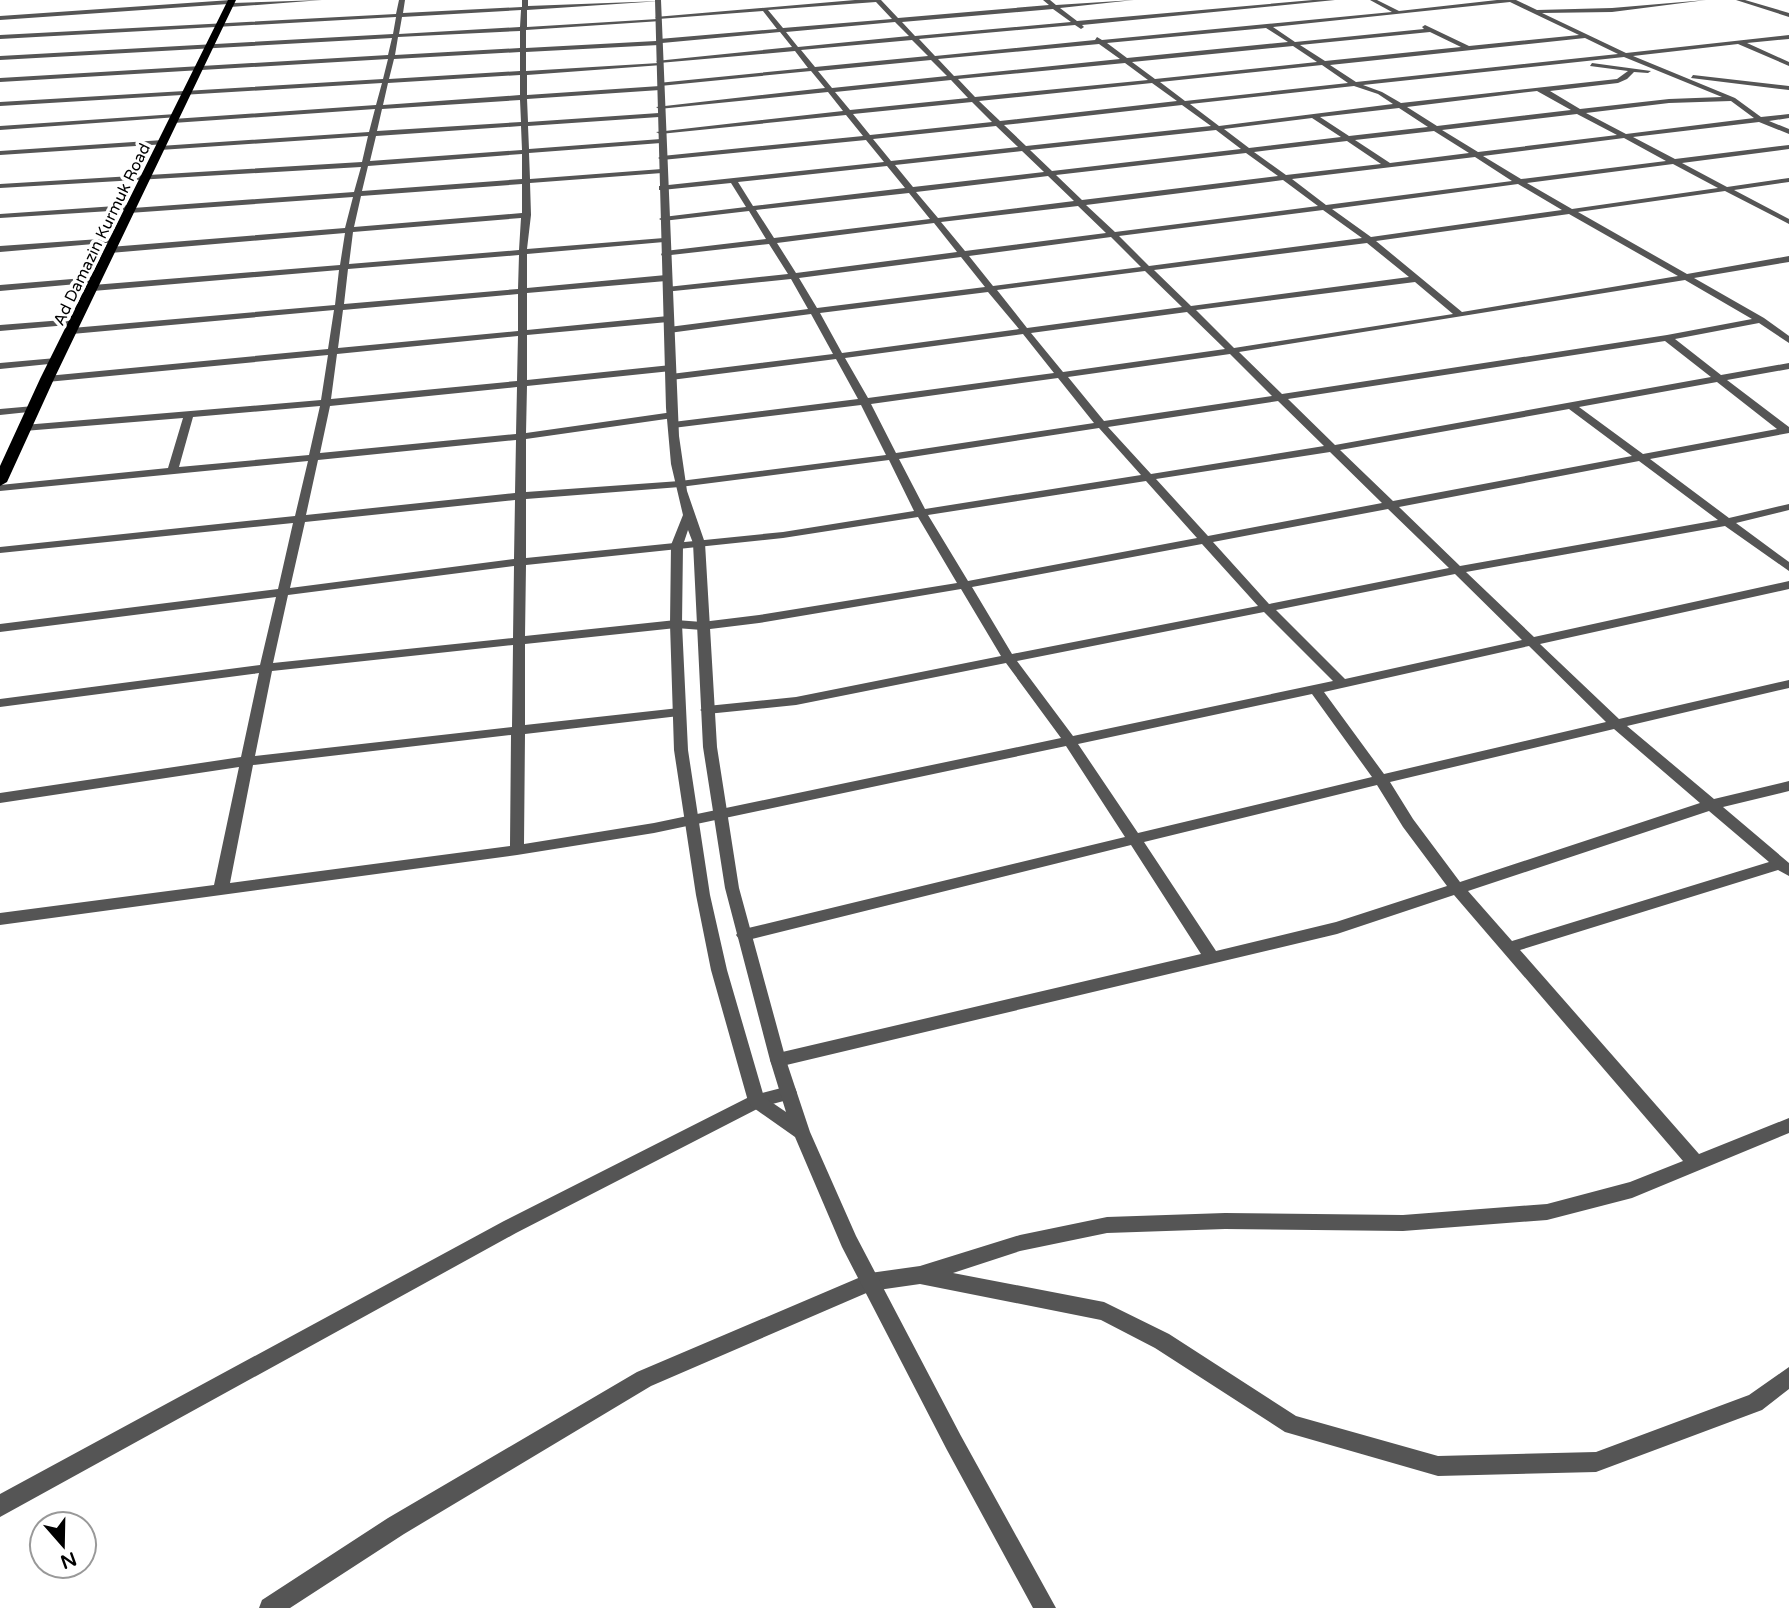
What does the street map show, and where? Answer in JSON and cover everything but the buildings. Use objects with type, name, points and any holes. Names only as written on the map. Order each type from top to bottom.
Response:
[{"type":"highway","name":"Ad Damazin Kurmuk Road","points":[[0,482],[47,379],[231,2]]},
{"type":"street","points":[[0,18],[231,2],[319,0]]},
{"type":"street","points":[[221,889],[266,668],[326,403],[342,266],[366,164],[370,134],[391,59],[401,0]]},
{"type":"street","points":[[0,37],[399,15],[525,4],[658,0],[659,111],[673,420],[680,484],[687,517],[699,543],[707,710],[719,816],[732,888],[778,1060],[801,1132],[870,1282],[1045,1608]]},
{"type":"street","points":[[0,58],[211,44],[524,30],[877,0],[997,123],[1149,267],[1618,725],[1784,867]]},
{"type":"street","points":[[1046,0],[1085,30]]},
{"type":"street","points":[[4,80],[659,42],[1131,0]]},
{"type":"street","points":[[1231,0],[1245,11]]},
{"type":"street","points":[[0,104],[524,74],[1245,11],[1332,0]]},
{"type":"street","points":[[1373,0],[1410,19]]},
{"type":"street","points":[[0,128],[524,97],[660,86],[1512,0],[1624,54],[1732,99],[1759,119],[1789,132]]},
{"type":"street","points":[[1538,11],[1612,10],[1703,0]]},
{"type":"street","points":[[1739,0],[1789,15]]},
{"type":"street","points":[[517,850],[520,384],[523,252],[528,181],[524,97],[525,4]]},
{"type":"street","points":[[20,64],[65,7]]},
{"type":"street","points":[[765,10],[1102,426],[1152,477],[1266,607],[1342,683]]},
{"type":"street","points":[[1258,20],[1356,85],[1380,93],[1521,183],[1760,320],[1789,340]]},
{"type":"street","points":[[1423,26],[1468,48]]},
{"type":"street","points":[[0,153],[525,124],[1431,30]]},
{"type":"street","points":[[1191,33],[1199,40]]},
{"type":"street","points":[[1093,36],[1370,240],[1460,314]]},
{"type":"street","points":[[0,187],[527,152],[849,113],[1588,36]]},
{"type":"street","points":[[662,158],[1313,90],[1624,54],[1787,39]]},
{"type":"street","points":[[1739,43],[1786,61]]},
{"type":"street","points":[[1208,46],[1217,52]]},
{"type":"street","points":[[1489,48],[1505,55]]},
{"type":"street","points":[[1517,61],[1529,66]]},
{"type":"street","points":[[1563,62],[1789,88]]},
{"type":"street","points":[[1279,68],[1290,75]]},
{"type":"street","points":[[662,188],[1541,90],[1618,80],[1625,78],[1633,69]]},
{"type":"street","points":[[1245,71],[1256,78]]},
{"type":"street","points":[[0,89],[4,80],[14,72]]},
{"type":"street","points":[[1301,82],[1313,90]]},
{"type":"street","points":[[1266,85],[1277,92]]},
{"type":"street","points":[[1541,90],[1789,222]]},
{"type":"street","points":[[663,219],[914,192],[1682,100],[1732,99]]},
{"type":"street","points":[[1313,116],[1390,166]]},
{"type":"street","points":[[665,254],[1789,116]]},
{"type":"street","points":[[667,290],[794,276],[1789,147]]},
{"type":"street","points":[[0,216],[359,195],[662,171]]},
{"type":"street","points":[[47,379],[522,334],[815,313],[1370,240],[1789,180]]},
{"type":"street","points":[[734,182],[755,210],[794,276],[865,402],[922,513],[1009,659],[1069,740],[1211,956]]},
{"type":"street","points":[[0,249],[349,230],[527,215]]},
{"type":"street","points":[[0,288],[94,284],[664,240]]},
{"type":"street","points":[[0,488],[865,402],[1460,314],[1789,259]]},
{"type":"street","points":[[0,328],[74,326],[338,308],[666,278]]},
{"type":"street","points":[[24,428],[840,357],[1189,307],[1416,279]]},
{"type":"street","points":[[0,550],[520,496],[680,484],[891,457],[1667,338],[1760,320]]},
{"type":"street","points":[[1667,338],[1715,378],[1787,430]]},
{"type":"street","points":[[0,366],[56,361]]},
{"type":"street","points":[[0,628],[520,562],[726,542],[1333,448],[1789,366]]},
{"type":"street","points":[[1569,404],[1789,568]]},
{"type":"street","points":[[0,412],[34,409]]},
{"type":"street","points":[[173,471],[189,414]]},
{"type":"street","points":[[0,704],[266,668],[676,624],[702,626],[759,619],[965,585],[1787,430]]},
{"type":"street","points":[[707,710],[796,701],[1458,570],[1726,522],[1789,507]]},
{"type":"street","points":[[687,517],[677,545],[676,624],[681,750],[719,970],[757,1101],[801,1132]]},
{"type":"street","points":[[0,919],[517,850],[719,816],[1789,585]]},
{"type":"street","points":[[744,935],[1381,779],[1789,684]]},
{"type":"street","points":[[1315,689],[1456,887],[1695,1162]]},
{"type":"street","points":[[0,798],[247,761],[679,712]]},
{"type":"street","points":[[778,1060],[1337,928],[1711,805],[1789,786]]},
{"type":"street","points":[[1510,948],[1784,867]]},
{"type":"street","points":[[0,1506],[510,1227],[757,1101],[789,1093]]},
{"type":"street","points":[[270,1608],[396,1526],[644,1379],[870,1282],[920,1275],[1020,1243],[1107,1225],[1225,1221],[1403,1223],[1547,1212],[1632,1190],[1789,1125]]},
{"type":"street","points":[[920,1275],[1104,1311],[1162,1341],[1293,1425],[1437,1466],[1596,1462],[1755,1403],[1789,1377]]}]
